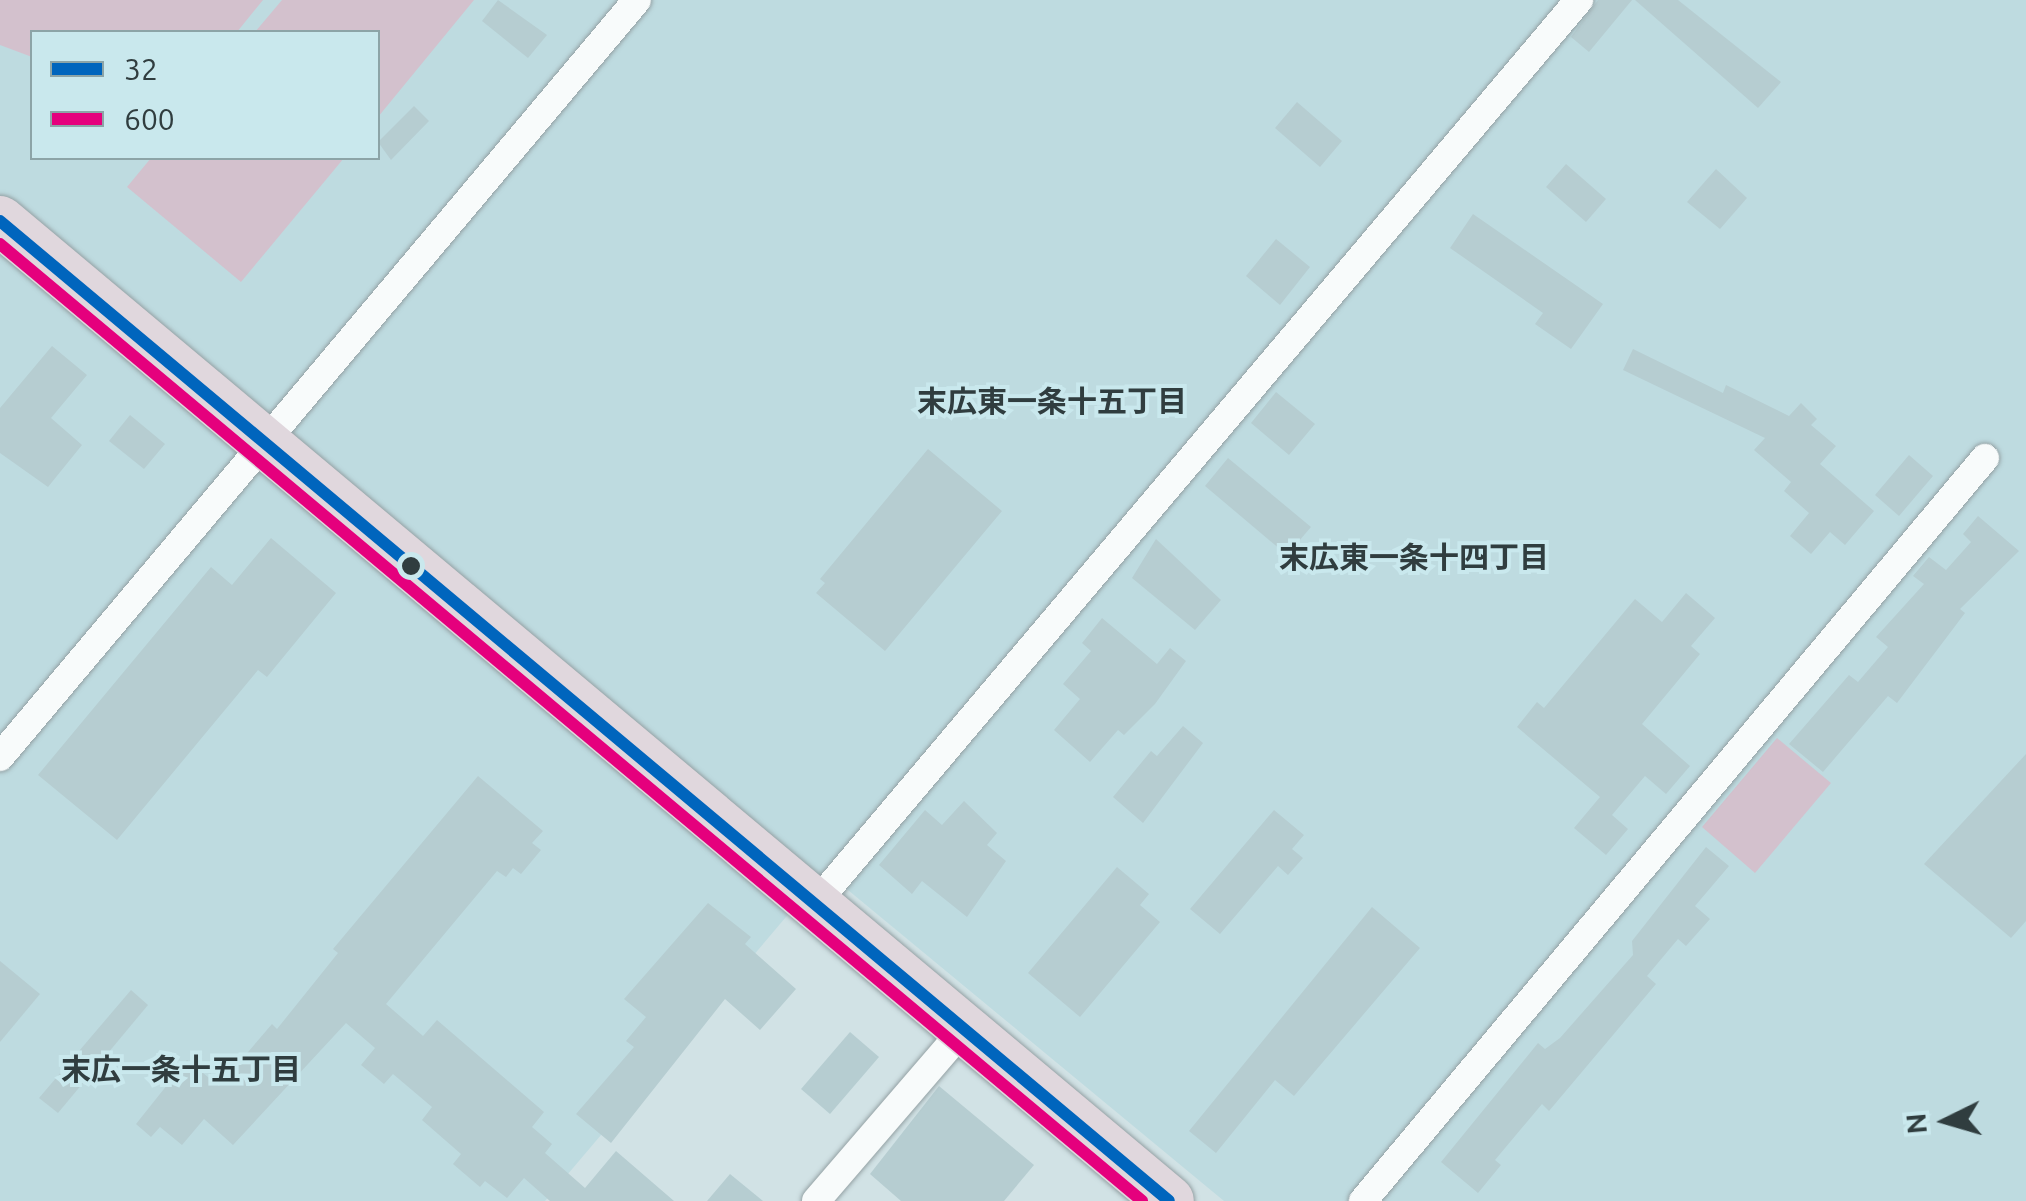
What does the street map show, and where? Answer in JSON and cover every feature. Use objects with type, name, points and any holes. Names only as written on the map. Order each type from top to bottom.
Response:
[{"type":"highway","points":[[0,221],[1169,1201]]},
{"type":"street","points":[[0,757],[637,0]]},
{"type":"street","points":[[815,904],[1579,0]]},
{"type":"street","points":[[1363,1201],[1985,458]]},
{"type":"street","points":[[816,1201],[964,1030]]},
{"type":"shaded area","points":[[0,0],[2026,0],[2026,1201],[1224,1201],[825,871],[545,1201],[0,1201]]},
{"type":"shaded area","points":[[0,0],[263,0],[239,30],[30,30],[30,56],[0,45]]},
{"type":"shaded area","points":[[282,0],[474,0],[380,115],[380,30],[257,30]]},
{"type":"shaded area","points":[[149,160],[342,160],[241,282],[127,187]]},
{"type":"shaded area","points":[[1777,738],[1831,783],[1755,873],[1702,827]]},
{"type":"building","points":[[498,0],[547,35],[528,58],[482,21]]},
{"type":"building","points":[[1598,0],[1632,0],[1589,52],[1571,37]]},
{"type":"building","points":[[1635,0],[1678,0],[1781,82],[1758,108]]},
{"type":"building","points":[[1297,102],[1342,141],[1320,167],[1275,128]]},
{"type":"building","points":[[414,106],[429,121],[391,160],[380,140]]},
{"type":"building","points":[[1566,164],[1606,199],[1586,222],[1546,187]]},
{"type":"building","points":[[1716,169],[1747,198],[1720,229],[1687,202]]},
{"type":"building","points":[[1473,214],[1603,304],[1571,349],[1535,324],[1543,313],[1450,248]]},
{"type":"building","points":[[1276,239],[1310,267],[1280,305],[1246,276]]},
{"type":"building","points":[[52,346],[87,375],[51,418],[82,445],[48,487],[0,453],[0,408]]},
{"type":"building","points":[[1633,349],[1723,393],[1726,385],[1789,416],[1801,403],[1817,419],[1811,425],[1836,446],[1820,464],[1874,511],[1845,545],[1830,532],[1811,554],[1790,536],[1809,513],[1784,491],[1791,482],[1754,450],[1765,438],[1623,370]]},
{"type":"building","points":[[1276,392],[1315,424],[1289,455],[1251,423]]},
{"type":"building","points":[[130,415],[165,444],[144,469],[109,441]]},
{"type":"building","points":[[928,449],[1002,511],[885,651],[816,593],[825,583],[820,579]]},
{"type":"building","points":[[1909,455],[1933,476],[1899,516],[1875,495]]},
{"type":"building","points":[[1228,458],[1311,527],[1287,555],[1205,486]]},
{"type":"building","points":[[1978,516],[2019,551],[1960,609],[1965,613],[1897,703],[1888,696],[1823,772],[1789,744],[1849,675],[1858,682],[1888,647],[1876,637],[1924,584],[1913,576],[1929,557],[1946,570],[1971,542],[1963,534]]},
{"type":"building","points":[[271,538],[336,593],[267,677],[258,670],[117,840],[38,775],[211,567],[232,585]]},
{"type":"building","points":[[1156,539],[1221,600],[1195,630],[1132,578]]},
{"type":"building","points":[[1686,593],[1715,618],[1691,646],[1700,654],[1642,724],[1690,766],[1666,794],[1645,776],[1612,815],[1628,829],[1606,855],[1574,828],[1600,797],[1517,727],[1537,702],[1544,708],[1635,599],[1662,622]]},
{"type":"building","points":[[1102,618],[1157,664],[1170,648],[1186,661],[1155,704],[1124,735],[1118,730],[1090,762],[1054,730],[1080,699],[1063,684],[1091,651],[1082,643]]},
{"type":"building","points":[[1183,726],[1203,743],[1143,823],[1113,797],[1151,751],[1157,756]]},
{"type":"building","points":[[2026,754],[2026,921],[2011,938],[1924,864]]},
{"type":"building","points":[[478,776],[543,831],[532,843],[541,850],[521,874],[513,868],[506,877],[497,871],[386,1004],[423,1036],[437,1020],[544,1112],[532,1127],[552,1144],[545,1153],[585,1188],[616,1151],[674,1201],[550,1201],[524,1178],[507,1198],[485,1181],[480,1187],[453,1164],[461,1154],[422,1120],[432,1107],[393,1074],[384,1084],[361,1065],[375,1048],[346,1023],[233,1145],[204,1119],[182,1145],[160,1127],[151,1137],[136,1124],[187,1060],[219,1086],[272,1024],[277,1029],[338,953],[333,949]]},
{"type":"building","points":[[964,801],[997,833],[987,845],[1006,861],[967,917],[922,881],[912,894],[879,865],[925,810],[942,825]]},
{"type":"building","points":[[1274,810],[1304,835],[1292,849],[1303,858],[1288,875],[1278,866],[1220,934],[1190,909]]},
{"type":"building","points":[[1706,847],[1729,866],[1695,906],[1710,919],[1686,946],[1678,939],[1647,976],[1656,984],[1549,1111],[1542,1104],[1495,1160],[1501,1165],[1478,1193],[1441,1162],[1538,1043],[1545,1049],[1560,1038],[1633,955],[1632,941]]},
{"type":"building","points":[[1117,867],[1149,894],[1140,905],[1160,922],[1080,1017],[1028,973]]},
{"type":"building","points":[[708,903],[751,937],[745,944],[796,989],[760,1030],[725,999],[611,1143],[576,1114],[634,1047],[626,1041],[646,1017],[624,999]]},
{"type":"building","points":[[1372,907],[1420,948],[1294,1096],[1275,1080],[1216,1153],[1189,1131]]},
{"type":"building","points":[[0,961],[40,994],[0,1042]]},
{"type":"building","points":[[131,990],[148,1005],[58,1113],[39,1098]]},
{"type":"building","points":[[850,1032],[879,1057],[830,1114],[801,1089]]},
{"type":"building","points":[[939,1086],[1034,1165],[1004,1201],[901,1201],[870,1174]]},
{"type":"building","points":[[730,1174],[763,1201],[707,1201]]},
{"type":"transit line","name":"32","points":[[0,221],[1169,1201]]},
{"type":"transit line","name":"600","points":[[0,244],[1142,1201]]},
{"type":"district","name":"末広東一条十五丁目","points":[[1052,401]]},
{"type":"district","name":"末広東一条十四丁目","points":[[1414,557]]},
{"type":"district","name":"末広一条十五丁目","points":[[181,1069]]}]
